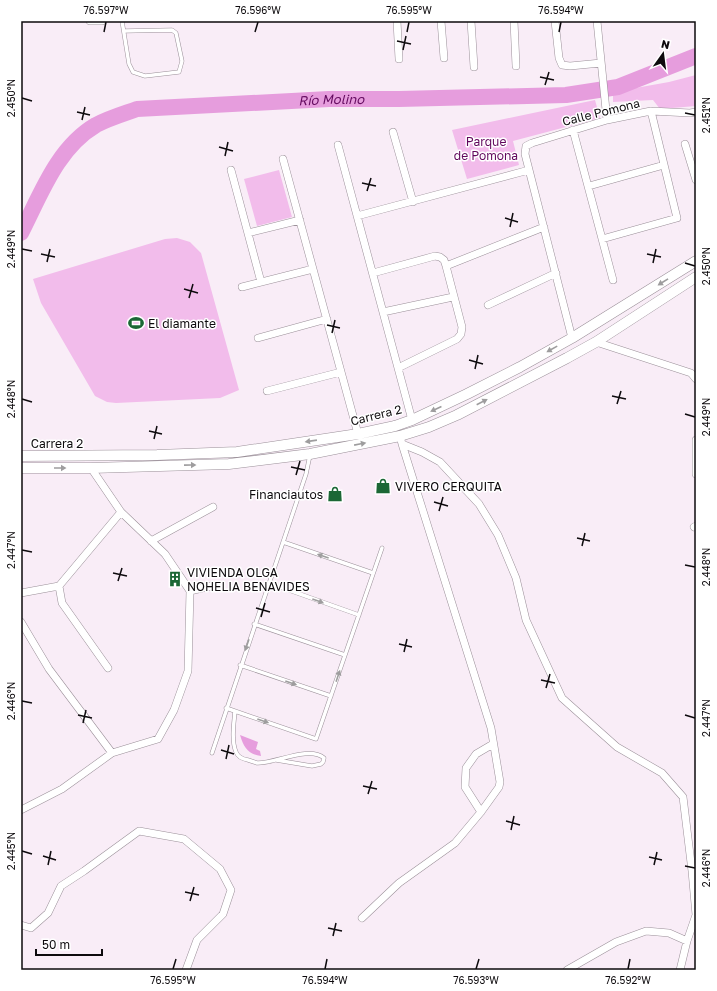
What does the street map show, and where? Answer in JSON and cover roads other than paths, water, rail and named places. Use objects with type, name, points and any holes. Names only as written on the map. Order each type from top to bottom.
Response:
[{"type":"main road","name":"Carrera 2","points":[[21,456],[157,455],[237,452],[358,434],[396,426],[412,420],[480,387],[572,338],[696,261]]},
{"type":"main road","name":"Carrera 2","points":[[21,468],[91,468],[229,464],[310,454],[401,440],[457,415],[596,342],[696,277]]},
{"type":"street","points":[[90,22],[102,21]]},
{"type":"street","points":[[397,21],[399,59]]},
{"type":"street","points":[[441,21],[444,58]]},
{"type":"street","points":[[470,21],[474,67]]},
{"type":"street","points":[[514,21],[516,66]]},
{"type":"street","points":[[556,21],[559,58],[562,65],[570,66],[601,63]]},
{"type":"street","points":[[597,21],[607,120]]},
{"type":"street","points":[[650,111],[696,112]]},
{"type":"street","name":"Calle Pomona","points":[[572,338],[525,154],[526,146],[532,142],[607,120],[650,111],[677,218],[602,239]]},
{"type":"street","points":[[573,130],[613,280]]},
{"type":"street","points":[[393,132],[413,202]]},
{"type":"street","points":[[685,144],[696,180]]},
{"type":"street","points":[[338,145],[412,420]]},
{"type":"street","points":[[283,159],[358,434]]},
{"type":"street","points":[[589,186],[664,165]]},
{"type":"street","points":[[231,170],[261,282]]},
{"type":"street","points":[[357,216],[530,170]]},
{"type":"street","points":[[248,233],[300,220]]},
{"type":"street","points":[[446,266],[544,227]]},
{"type":"street","points":[[372,273],[435,256],[444,260],[446,266],[462,327],[461,334],[457,339],[398,368]]},
{"type":"street","points":[[242,287],[313,269]]},
{"type":"street","points":[[488,305],[556,273]]},
{"type":"street","points":[[383,312],[453,297]]},
{"type":"street","points":[[258,338],[327,318]]},
{"type":"street","points":[[596,342],[694,371],[696,379]]},
{"type":"street","points":[[267,391],[341,372]]},
{"type":"street","points":[[362,918],[399,883],[455,843],[481,812],[499,786],[499,778],[490,728],[401,440]]},
{"type":"street","points":[[401,440],[440,462],[479,504],[498,535],[516,578],[526,620],[562,698],[617,747],[662,773],[683,796],[696,915],[687,941],[680,970]]},
{"type":"street","points":[[696,440],[696,474]]},
{"type":"street","points":[[21,810],[62,789],[112,753],[158,740],[174,710],[188,671],[190,591],[165,554],[121,512],[91,468]]},
{"type":"street","points":[[151,541],[213,507]]},
{"type":"street","points":[[21,593],[59,586],[121,512]]},
{"type":"street","points":[[190,591],[215,585]]},
{"type":"street","points":[[59,586],[62,603],[108,668]]},
{"type":"street","points":[[21,622],[49,669],[112,753]]},
{"type":"street","points":[[481,812],[465,787],[466,768],[476,754],[493,744]]},
{"type":"street","points":[[21,925],[31,928],[48,913],[61,886],[139,831],[184,839],[220,869],[231,890],[223,914],[197,940],[186,970]]},
{"type":"street","points":[[567,970],[616,942],[646,931],[670,933],[687,941]]},
{"type":"lane","points":[[122,21],[129,64],[133,72],[145,76],[178,72],[182,61],[176,33],[172,30],[124,31]]},
{"type":"lane","points":[[212,753],[240,665],[306,474],[310,454]]},
{"type":"lane","points":[[282,542],[373,573]]},
{"type":"lane","points":[[226,708],[316,739],[382,548]]},
{"type":"lane","points":[[269,583],[359,615]]},
{"type":"lane","points":[[254,624],[345,655]]},
{"type":"lane","points":[[240,665],[331,696]]},
{"type":"lane","points":[[235,711],[235,750],[238,756],[243,759],[257,763],[305,754],[319,755],[324,758],[323,762],[316,766],[276,760]]},
{"type":"waterway","name":"Río Molino","points":[[21,233],[51,173],[71,146],[82,135],[96,125],[137,109],[329,99],[566,95],[618,87],[696,56]]},
{"type":"place","name":"El diamante","points":[[136,323]]},
{"type":"place","name":"VIVERO CERQUITA","points":[[383,486]]},
{"type":"place","name":"Financiautos","points":[[335,494]]},
{"type":"place","name":"VIVIENDA OLGA NOHELIA BENAVIDES","points":[[175,579]]},
{"type":"park label","name":"Parque de Pomona","points":[[486,148]]}]
